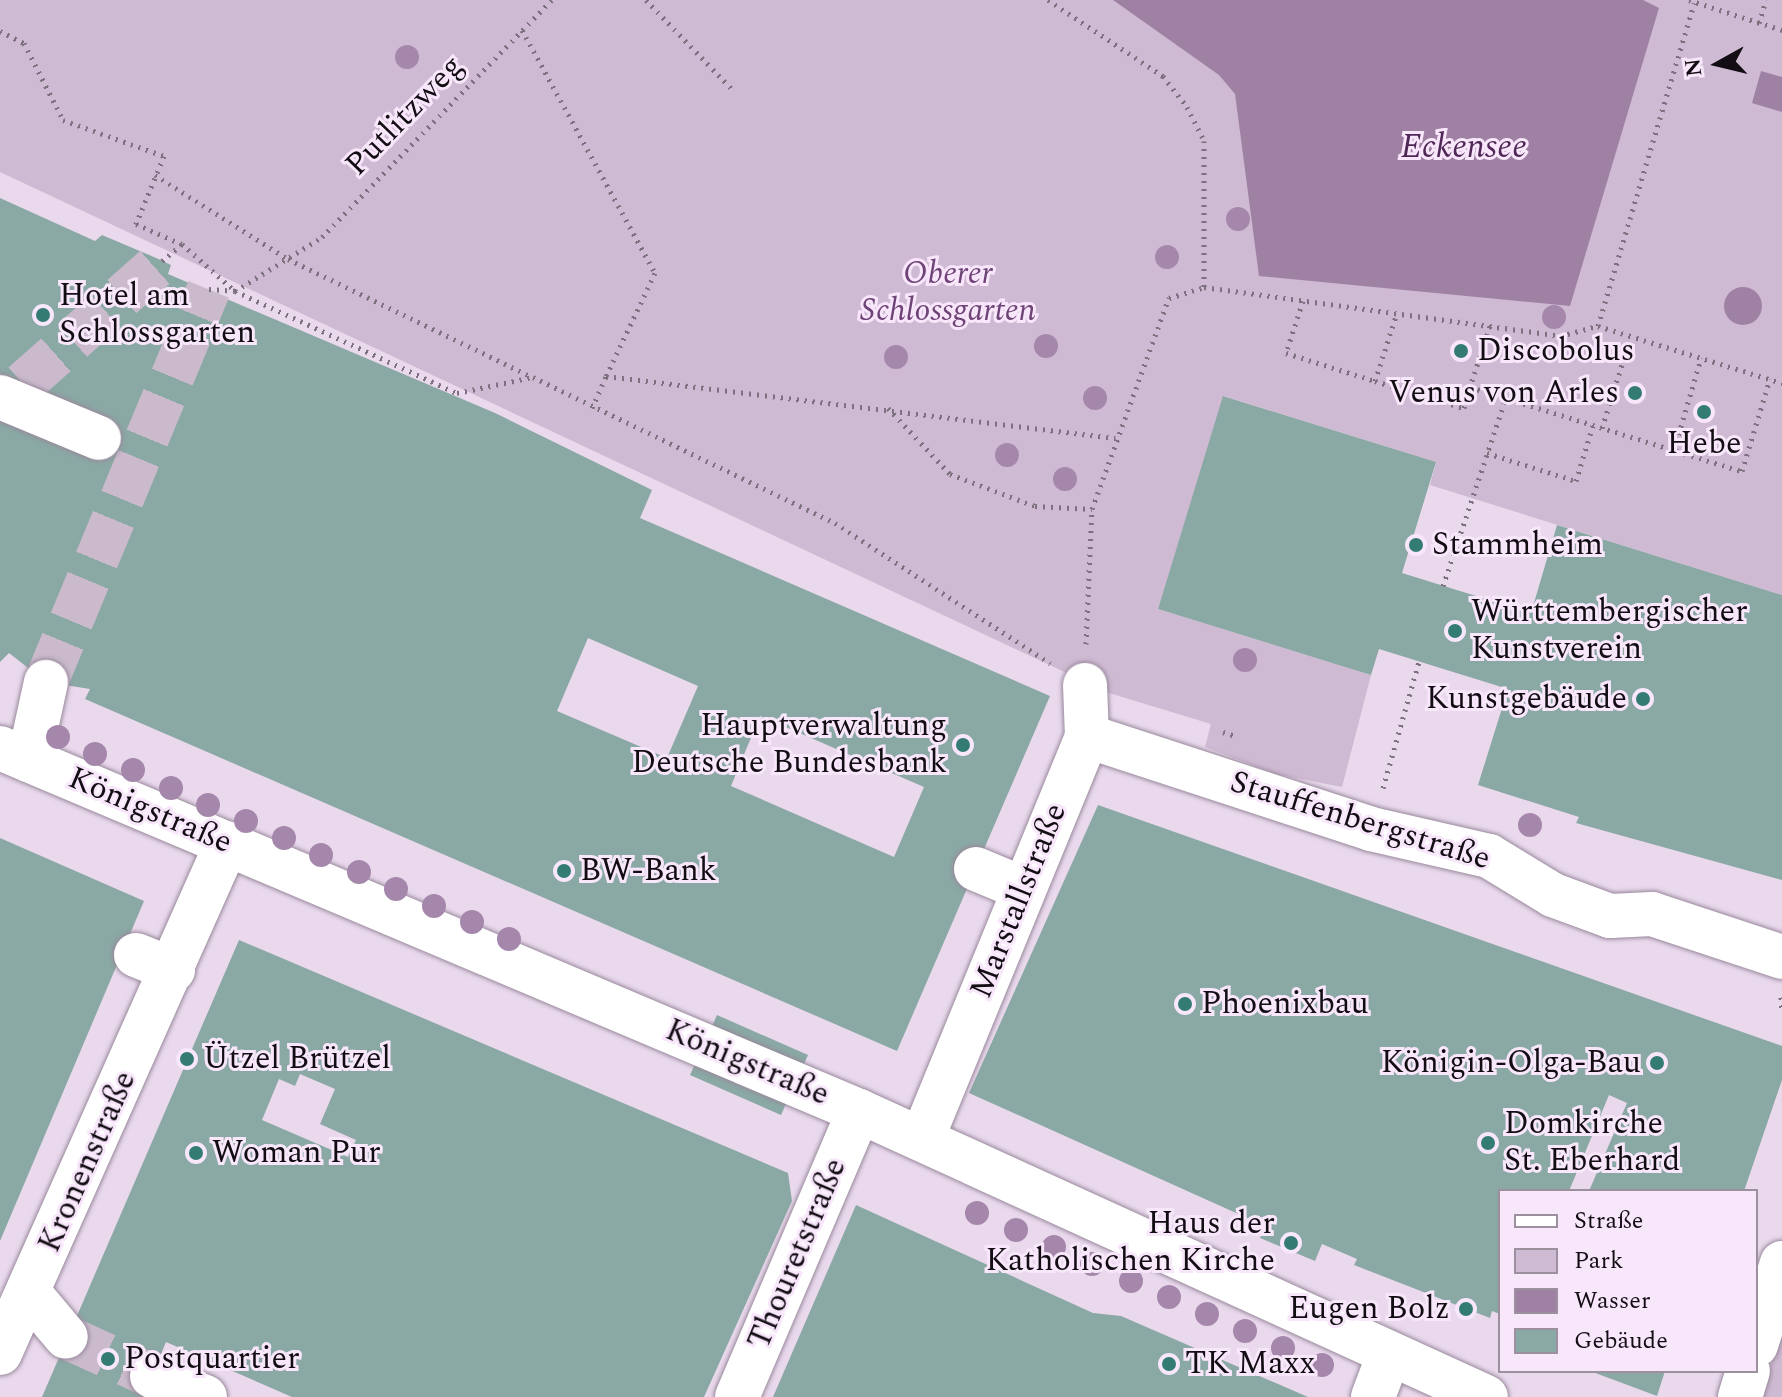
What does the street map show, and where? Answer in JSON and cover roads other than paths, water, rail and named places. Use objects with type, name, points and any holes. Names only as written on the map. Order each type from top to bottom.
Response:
[{"type":"street","points":[[10,393],[99,438]]},
{"type":"street","points":[[15,754],[46,682]]},
{"type":"street","points":[[1085,685],[1087,736]]},
{"type":"street","name":"Stauffenbergstraße","points":[[1087,736],[1162,758],[1371,829],[1489,856],[1553,895],[1610,916],[1652,914],[1782,957]]},
{"type":"street","name":"Marstallstraße","points":[[922,1139],[1087,736]]},
{"type":"street","name":"Königstraße","points":[[15,754],[922,1139],[1380,1377],[1486,1397]]},
{"type":"street","name":"Kronenstraße","points":[[1,1351],[29,1293],[154,962],[227,843]]},
{"type":"street","points":[[976,869],[1024,889]]},
{"type":"street","name":"Thouretstraße","points":[[737,1397],[859,1111]]},
{"type":"street","points":[[1758,1339],[1782,1263]]},
{"type":"street","points":[[29,1293],[66,1337]]},
{"type":"street","points":[[1740,1397],[1747,1373]]},
{"type":"street","points":[[152,1376],[205,1397]]},
{"type":"water","name":"Eckensee","points":[[1113,0],[1643,0],[1659,8],[1570,306],[1259,276],[1235,94],[1219,75]]},
{"type":"water","points":[[1761,71],[1782,77],[1782,112],[1752,103]]},
{"type":"water","points":[[1743,287],[1756,293],[1762,306],[1756,319],[1743,325],[1730,319],[1724,306],[1730,293]]},
{"type":"tunnel","points":[[23,384],[162,261]]},
{"type":"tunnel","points":[[46,682],[209,289]]},
{"type":"tunnel","points":[[66,1337],[152,1376]]},
{"type":"place","name":"Hotel am Schlossgarten","points":[[43,315]]},
{"type":"place","name":"Discobolus","points":[[1461,351]]},
{"type":"place","name":"Venus von Arles","points":[[1635,393]]},
{"type":"place","name":"Hebe","points":[[1704,412]]},
{"type":"place","name":"Stammheim","points":[[1416,545]]},
{"type":"place","name":"Württembergischer Kunstverein","points":[[1455,631]]},
{"type":"place","name":"Kunstgebäude","points":[[1643,699]]},
{"type":"place","name":"Hauptverwaltung Deutsche Bundesbank","points":[[963,745]]},
{"type":"place","name":"BW-Bank","points":[[564,871]]},
{"type":"place","name":"Phoenixbau","points":[[1185,1004]]},
{"type":"place","name":"Ützel Brützel","points":[[187,1059]]},
{"type":"place","name":"Königin-Olga-Bau","points":[[1657,1063]]},
{"type":"place","name":"Domkirche St. Eberhard","points":[[1488,1143]]},
{"type":"place","name":"Woman Pur","points":[[196,1153]]},
{"type":"place","name":"Haus der Katholischen Kirche","points":[[1291,1243]]},
{"type":"place","name":"Eugen Bolz","points":[[1466,1309]]},
{"type":"place","name":"Postquartier","points":[[108,1359]]},
{"type":"place","name":"TK Maxx","points":[[1169,1364]]},
{"type":"park label","name":"Oberer Schlossgarten","points":[[948,294]]}]
